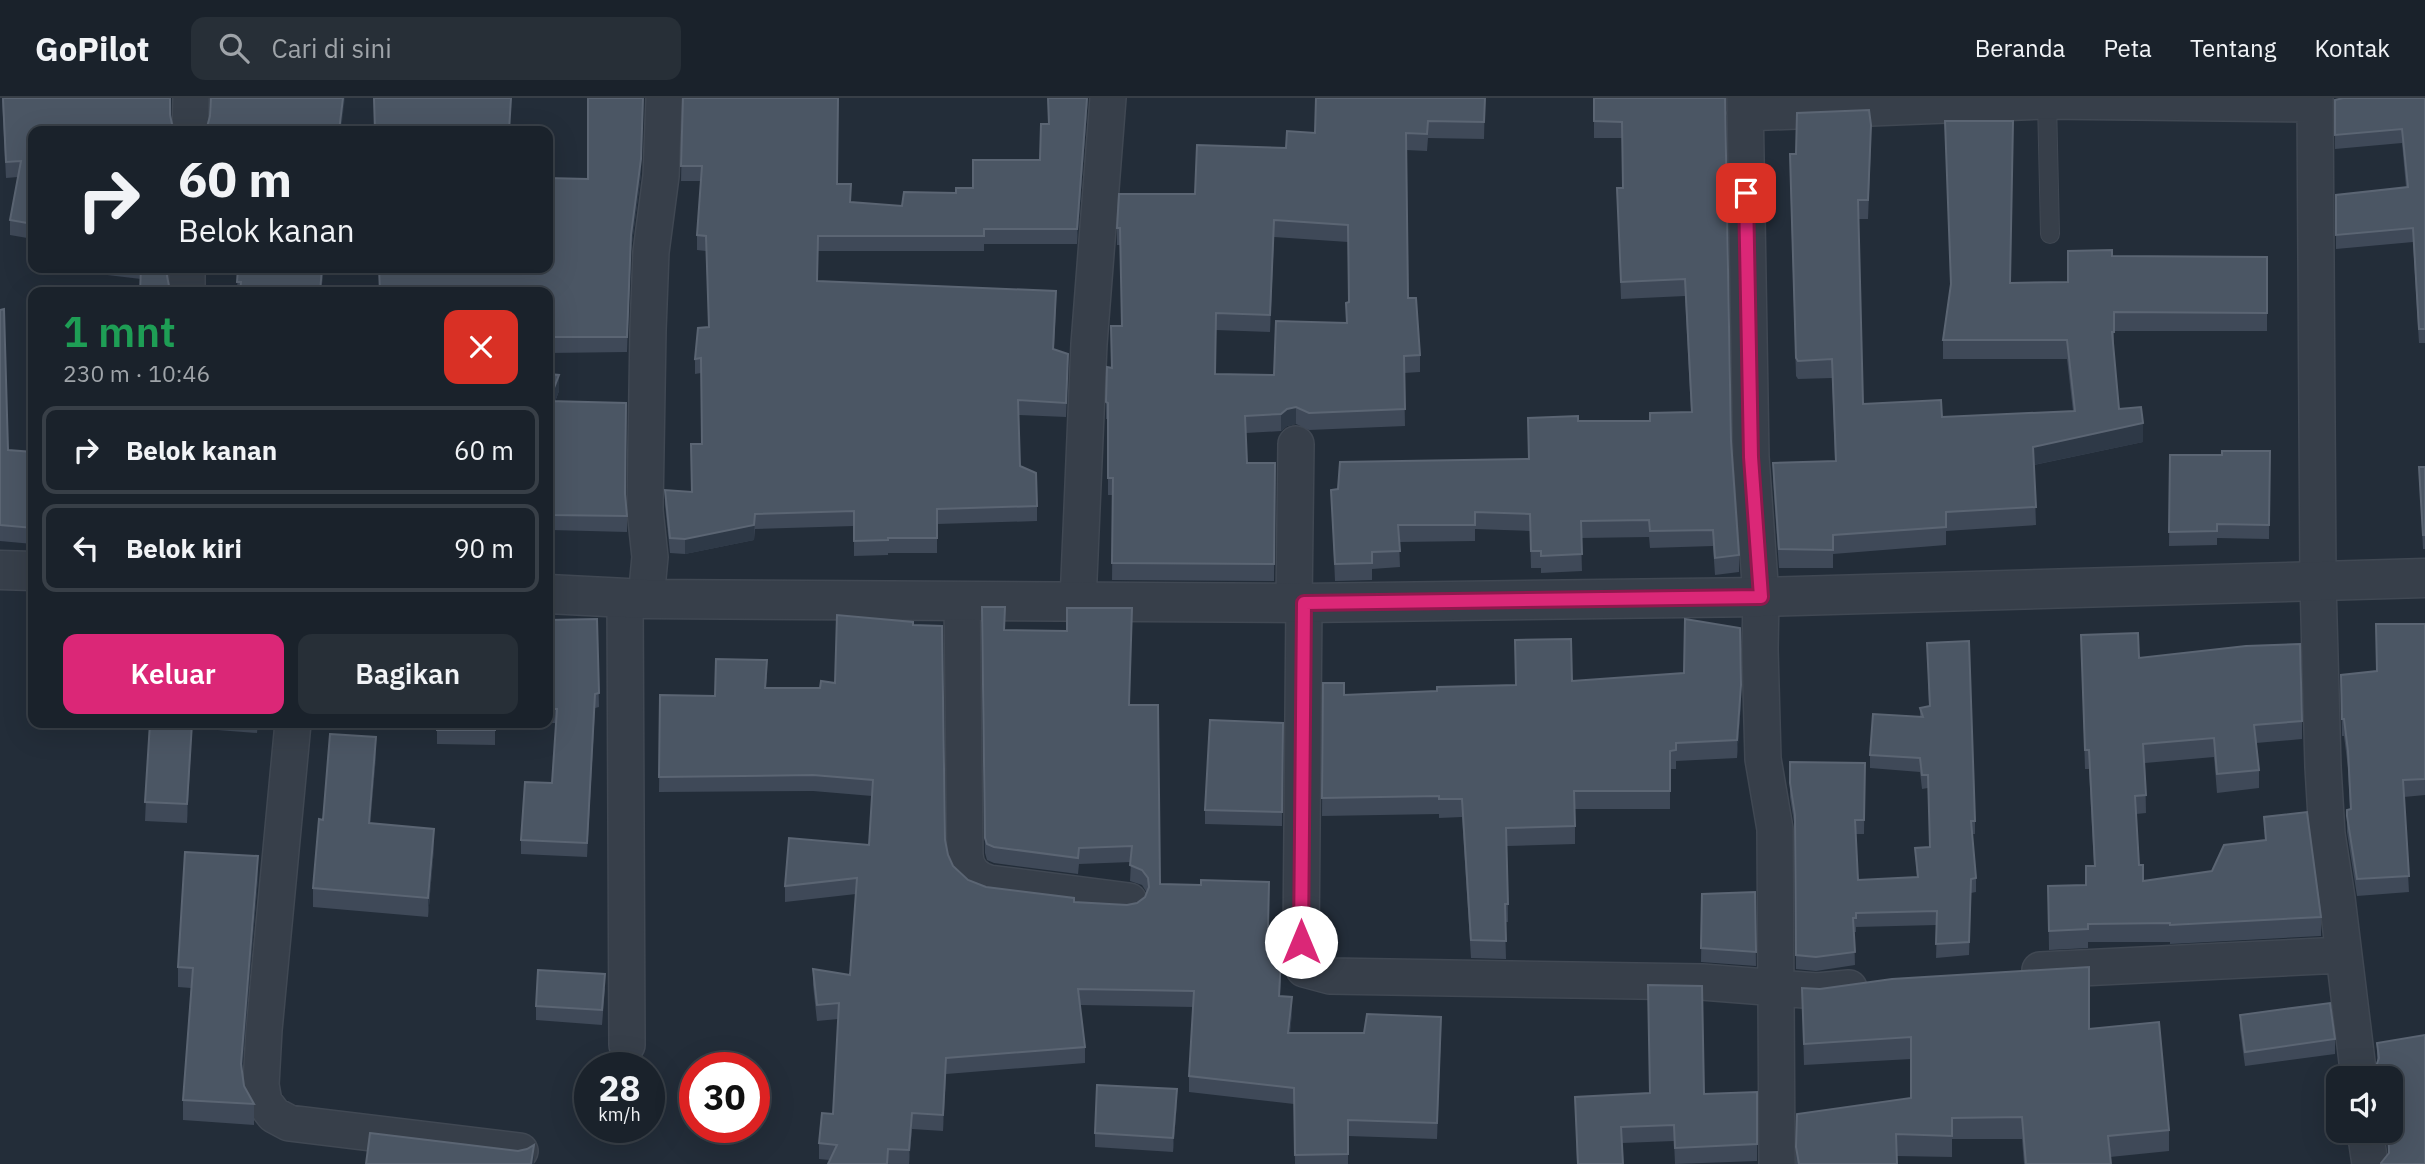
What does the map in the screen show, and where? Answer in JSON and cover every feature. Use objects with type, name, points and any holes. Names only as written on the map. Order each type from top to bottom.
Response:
[{"type":"street","points":[[190,126],[191,98]]},
{"type":"street","points":[[627,1045],[636,598],[650,557],[645,510],[648,330],[651,252],[661,176],[664,98]]},
{"type":"street","points":[[1078,602],[1089,344],[1108,98]]},
{"type":"street","points":[[1777,1164],[1775,830],[1763,760],[1761,597],[1751,457],[1745,106],[2047,101],[2315,101],[2318,582],[2323,767],[2327,834],[2357,1066]]},
{"type":"street","points":[[1297,444],[1301,942],[1304,969],[1330,976],[1702,982],[1817,991],[1878,983]]},
{"type":"street","points":[[0,570],[28,571]]},
{"type":"street","points":[[553,594],[636,598],[1299,603],[1761,597],[2425,578]]},
{"type":"street","points":[[962,601],[966,863],[979,880],[989,883],[1129,901]]},
{"type":"street","points":[[293,728],[264,1030],[261,1085],[264,1102],[274,1115],[289,1123],[520,1151]]},
{"type":"street","points":[[2010,973],[2343,955]]},
{"type":"street","points":[[2367,1143],[2370,1164]]},
{"type":"lane","points":[[2047,101],[2050,234]]},
{"type":"building","points":[[3,98],[170,98],[170,115],[174,126],[28,126],[28,223],[10,220],[21,161],[6,162]]},
{"type":"building","points":[[211,98],[343,98],[340,126],[207,126]]},
{"type":"building","points":[[374,98],[511,98],[509,126],[375,126]]},
{"type":"building","points":[[588,98],[643,98],[641,159],[631,235],[627,337],[553,337],[553,287],[380,287],[379,273],[553,273],[553,178],[588,179]]},
{"type":"building","points":[[683,98],[838,98],[837,184],[851,184],[850,202],[902,206],[904,192],[956,193],[956,188],[973,188],[973,160],[1040,160],[1041,124],[1049,124],[1048,98],[1087,98],[1077,229],[984,229],[984,236],[818,236],[817,281],[1056,291],[1053,349],[1068,354],[1066,403],[1018,400],[1020,466],[1036,473],[1037,506],[937,509],[937,538],[854,541],[854,511],[755,514],[754,525],[685,539],[670,538],[665,490],[692,492],[691,444],[702,444],[701,358],[695,359],[698,328],[709,327],[706,236],[697,235],[702,166],[681,166]]},
{"type":"building","points":[[1316,98],[1485,98],[1484,122],[1428,121],[1427,134],[1406,133],[1408,298],[1416,298],[1420,355],[1404,356],[1405,409],[1309,413],[1296,407],[1281,414],[1245,416],[1247,463],[1275,463],[1274,564],[1112,563],[1113,478],[1108,478],[1106,402],[1107,367],[1112,368],[1111,326],[1122,326],[1120,228],[1117,228],[1119,194],[1195,194],[1197,145],[1286,148],[1287,131],[1315,133]],"holes":[[[1274,220],[1348,225],[1347,323],[1276,321],[1274,375],[1215,374],[1216,313],[1270,315]]]},
{"type":"building","points":[[1594,98],[1725,98],[1731,441],[1739,555],[1715,558],[1713,530],[1650,531],[1649,520],[1581,521],[1582,554],[1541,556],[1541,551],[1531,551],[1530,514],[1475,512],[1475,525],[1398,525],[1400,551],[1372,552],[1372,563],[1335,564],[1331,490],[1338,489],[1340,462],[1529,459],[1528,418],[1578,416],[1578,421],[1650,421],[1650,413],[1692,412],[1685,279],[1621,282],[1617,188],[1623,188],[1622,122],[1594,121]]},
{"type":"building","points":[[2425,98],[2425,329],[2419,329],[2413,228],[2336,235],[2336,195],[2408,187],[2402,129],[2335,135],[2335,100]]},
{"type":"building","points":[[1869,110],[1871,125],[1868,200],[1858,200],[1863,404],[1941,400],[1942,417],[2075,411],[2067,340],[1943,340],[1951,284],[1945,121],[2013,121],[2010,283],[2068,282],[2068,251],[2112,250],[2112,256],[2267,257],[2267,313],[2114,312],[2112,332],[2119,409],[2141,407],[2143,423],[2033,447],[2036,507],[1946,512],[1946,527],[1833,535],[1833,550],[1779,549],[1773,463],[1836,461],[1832,359],[1798,361],[1796,358],[1790,154],[1796,154],[1797,113]]},
{"type":"building","points":[[141,273],[167,273],[170,287],[140,287]]},
{"type":"building","points":[[238,273],[322,273],[320,287],[240,287],[241,282],[237,282]]},
{"type":"building","points":[[4,309],[8,450],[28,452],[28,528],[0,525],[0,310]]},
{"type":"building","points":[[553,374],[559,375],[553,391]]},
{"type":"building","points":[[553,401],[626,403],[627,516],[553,515]]},
{"type":"building","points":[[2222,451],[2270,451],[2269,525],[2217,524],[2217,531],[2169,532],[2170,455],[2222,455]]},
{"type":"building","points":[[2419,467],[2425,467],[2425,535],[2423,535]]},
{"type":"building","points":[[982,607],[1005,607],[1004,630],[1067,631],[1067,608],[1132,608],[1129,705],[1158,705],[1160,884],[1201,885],[1201,880],[1269,882],[1268,928],[1281,928],[1282,936],[1279,996],[1292,997],[1288,1033],[1364,1033],[1367,1014],[1441,1017],[1437,1123],[1348,1120],[1348,1154],[1295,1155],[1294,1088],[1189,1076],[1194,991],[1078,989],[1085,1047],[946,1058],[943,1115],[912,1113],[909,1150],[888,1149],[887,1164],[828,1164],[837,1145],[819,1143],[822,1113],[833,1114],[839,1003],[817,1005],[813,969],[850,975],[857,878],[785,886],[789,838],[869,845],[873,780],[813,775],[659,777],[660,695],[715,696],[716,659],[767,660],[765,688],[820,688],[821,681],[835,683],[837,615],[942,626],[945,840],[953,866],[968,880],[986,887],[1074,898],[1074,902],[1127,905],[1137,903],[1145,897],[1149,887],[1148,878],[1142,870],[1130,865],[1132,846],[1079,848],[1078,858],[987,844]]},
{"type":"building","points":[[597,619],[599,693],[595,694],[587,843],[521,840],[525,782],[552,783],[557,709],[553,709],[553,620]]},
{"type":"building","points":[[1685,619],[1740,628],[1741,685],[1737,740],[1676,743],[1676,750],[1670,751],[1670,791],[1574,791],[1575,826],[1506,828],[1506,941],[1471,940],[1462,799],[1439,799],[1439,796],[1322,798],[1323,683],[1344,683],[1344,695],[1437,691],[1437,687],[1516,685],[1515,640],[1571,639],[1572,681],[1684,673]]},
{"type":"building","points":[[2376,624],[2425,624],[2425,779],[2403,780],[2409,876],[2357,879],[2347,816],[2347,810],[2351,809],[2348,751],[2342,719],[2341,675],[2377,671]]},
{"type":"building","points":[[2138,633],[2139,658],[2246,646],[2300,644],[2302,721],[2254,725],[2259,770],[2217,774],[2214,738],[2143,744],[2146,795],[2135,796],[2139,865],[2143,865],[2143,881],[2212,871],[2224,845],[2266,840],[2264,817],[2307,812],[2321,917],[2170,925],[2088,924],[2088,929],[2049,931],[2048,886],[2086,885],[2086,866],[2095,866],[2089,750],[2085,750],[2081,635]]},
{"type":"building","points":[[1969,641],[1975,821],[1971,821],[1976,878],[1971,879],[1969,942],[1936,944],[1937,911],[1856,913],[1856,918],[1853,918],[1855,952],[1816,957],[1796,955],[1795,815],[1790,762],[1865,763],[1864,820],[1855,820],[1858,880],[1918,877],[1915,848],[1930,847],[1928,775],[1922,775],[1920,758],[1870,755],[1873,714],[1923,717],[1920,708],[1930,706],[1927,643]]},
{"type":"building","points":[[1210,720],[1283,723],[1282,812],[1205,810]]},
{"type":"building","points":[[150,728],[192,728],[187,804],[145,802]]},
{"type":"building","points":[[437,728],[495,728],[495,730]]},
{"type":"building","points":[[330,734],[376,737],[369,823],[434,829],[428,898],[313,888],[319,819],[323,820]]},
{"type":"building","points":[[185,852],[258,856],[241,1064],[244,1086],[254,1104],[183,1100],[193,968],[178,967]]},
{"type":"building","points":[[1755,892],[1756,952],[1701,948],[1702,894]]},
{"type":"building","points":[[2089,967],[2089,1029],[2159,1022],[2169,1130],[2108,1136],[2111,1164],[2026,1164],[2022,1117],[1952,1118],[1952,1136],[1896,1134],[1897,1164],[1799,1164],[1796,1147],[1797,1114],[1911,1098],[1911,1037],[1804,1044],[1802,988],[1820,989],[1892,979]]},
{"type":"building","points":[[538,970],[605,974],[602,1010],[536,1006]]},
{"type":"building","points":[[1648,985],[1702,986],[1704,1094],[1757,1092],[1757,1144],[1675,1148],[1674,1125],[1621,1127],[1623,1164],[1578,1164],[1575,1097],[1650,1093]]},
{"type":"building","points":[[2330,1003],[2335,1039],[2245,1052],[2240,1015]]},
{"type":"building","points":[[2425,1035],[2425,1164],[2381,1164],[2389,1153],[2389,1143],[2403,1143],[2403,1066],[2376,1066],[2379,1058],[2377,1043]]},
{"type":"building","points":[[1097,1085],[1177,1089],[1173,1138],[1095,1133]]},
{"type":"building","points":[[370,1133],[518,1151],[534,1145],[531,1164],[366,1164]]},
{"type":"route","points":[[1301,942],[1304,603],[1761,597],[1751,457],[1746,193]]}]
